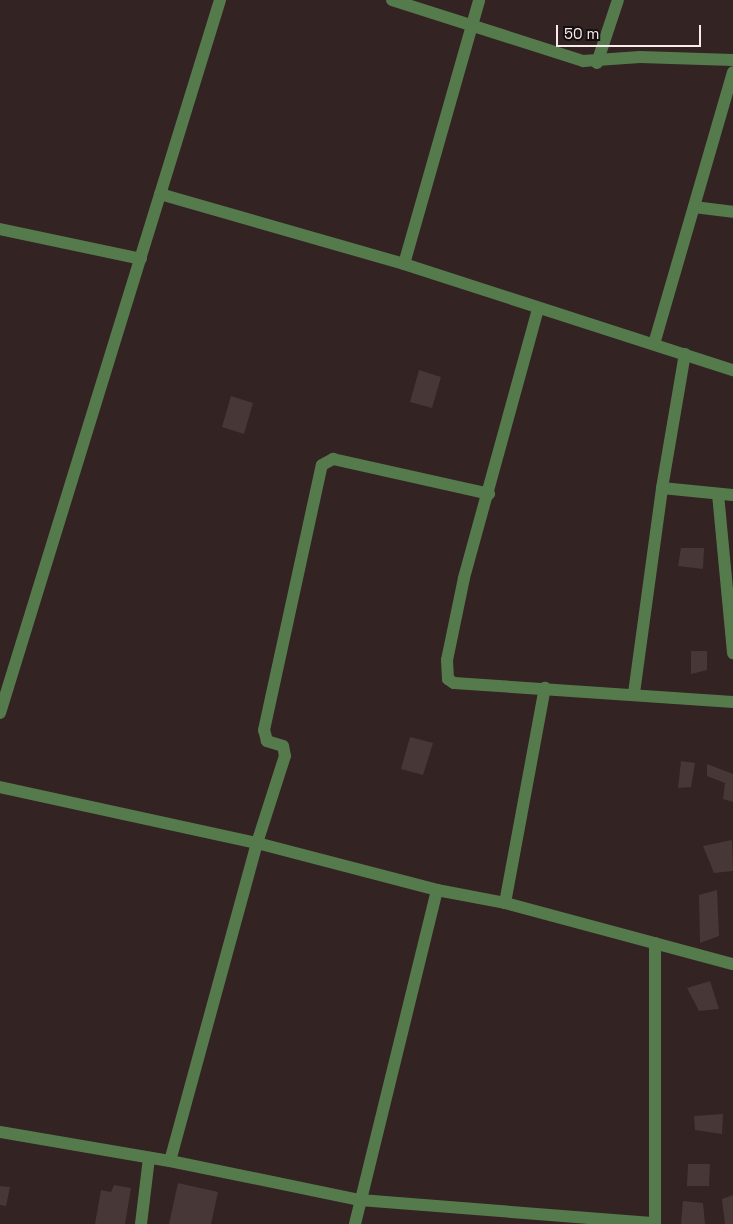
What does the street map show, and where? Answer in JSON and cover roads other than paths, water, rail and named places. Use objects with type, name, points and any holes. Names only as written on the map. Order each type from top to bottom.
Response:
[{"type":"street","points":[[0,713],[220,0]]},
{"type":"street","points":[[392,0],[471,23],[583,61],[597,62],[640,57],[733,60]]},
{"type":"street","points":[[404,264],[479,0]]},
{"type":"street","points":[[597,62],[618,0]]},
{"type":"street","points":[[654,344],[733,72]]},
{"type":"street","points":[[160,194],[404,264],[538,309],[733,370]]},
{"type":"street","points":[[694,207],[733,212]]},
{"type":"street","points":[[0,228],[141,259]]},
{"type":"street","points":[[538,309],[489,494],[464,578],[446,672],[454,682],[733,702]]},
{"type":"street","points":[[634,694],[662,488],[685,354]]},
{"type":"street","points":[[170,1161],[257,843],[285,756],[283,746],[267,741],[264,730],[322,465],[333,459],[489,494]]},
{"type":"street","points":[[662,488],[733,496]]},
{"type":"street","points":[[718,494],[733,653]]},
{"type":"street","points":[[505,903],[545,688]]},
{"type":"street","points":[[0,787],[257,843],[437,890],[505,903],[733,964]]},
{"type":"street","points":[[355,1224],[437,890]]},
{"type":"street","points":[[0,1132],[170,1161],[360,1200],[655,1224],[655,943]]},
{"type":"street","points":[[141,1224],[148,1158]]}]
